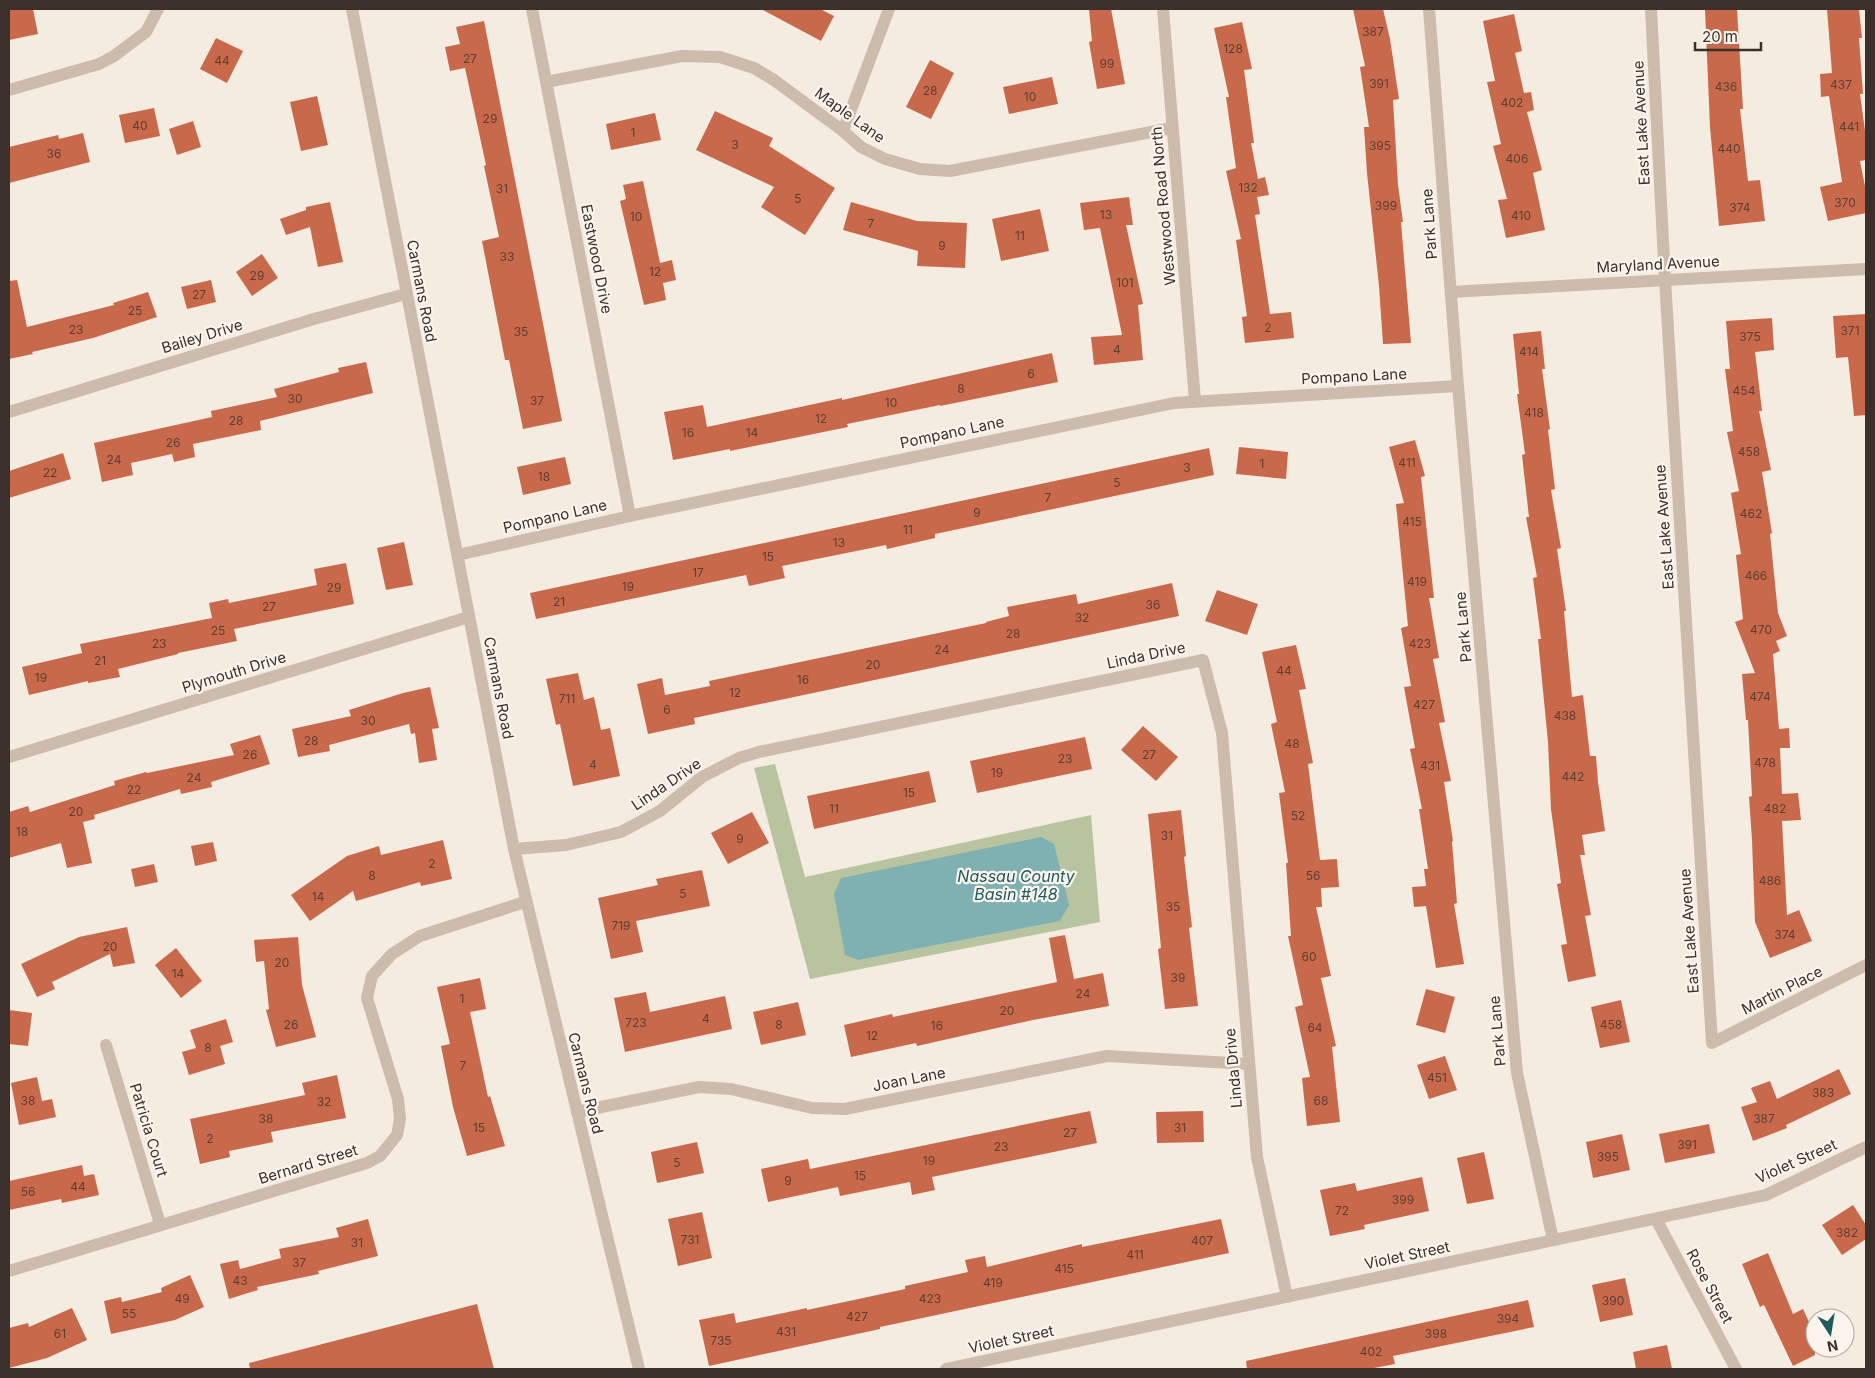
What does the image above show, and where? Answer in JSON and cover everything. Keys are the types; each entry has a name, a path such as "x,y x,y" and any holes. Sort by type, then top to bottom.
{"street":[{"path":"9,90 99,64 114,56 146,32 158,9"},
{"name":"Carmans Road","path":"352,9 525,902 638,1369"},
{"name":"Eastwood Drive","path":"532,9 630,516"},
{"path":"843,131 889,9"},
{"name":"Westwood Road North","path":"1163,9 1195,402"},
{"name":"Park Lane","path":"1429,9 1458,386 1517,1073 1553,1240"},
{"name":"East Lake Avenue","path":"1651,9 1665,280 1712,1043"},
{"name":"Maple Lane","path":"546,82 682,56 720,57 754,68 774,80 843,131 861,147 885,159 920,169 950,171 1172,128"},
{"name":"Maryland Avenue","path":"1451,292 1866,269"},
{"name":"Bailey Drive","path":"9,412 314,319 406,294"},
{"name":"Pompano Lane","path":"458,556 630,516 1174,403 1458,386"},
{"name":"Plymouth Drive","path":"9,757 469,617"},
{"name":"Linda Drive","path":"514,849 566,845 622,832 660,811 702,777 740,758 759,752 1204,660 1222,733 1256,1157 1287,1297"},
{"name":"Bernard Street","path":"9,1271 367,1163 380,1156 397,1135 400,1119 398,1099 368,998 372,976 392,954 420,936 525,902"},
{"name":"Martin Place","path":"1712,1043 1866,965"},
{"name":"Patricia Court","path":"106,1045 160,1224"},
{"name":"Joan Lane","path":"577,1112 699,1087 731,1089 812,1108 845,1109 1107,1056 1249,1064"},
{"name":"Violet Street","path":"946,1369 1766,1195 1866,1148"},
{"name":"Rose Street","path":"1656,1219 1736,1369"}],"green space":[{"name":"Nassau County Basin #148","path":"775,764 805,877 1091,815 1100,922 810,979 754,768"}],"water":[{"name":"Nassau County Basin #148","path":"1041,837 1054,844 1069,905 1060,921 858,960 845,955 834,894 841,878"}],"building":[{"path":"9,9 33,9 38,34 9,40"},
{"path":"761,9 820,9 834,16 821,41"},
{"path":"1089,9 1111,9 1125,84 1097,89 1089,42 1092,41"},
{"path":"1353,9 1383,9 1390,39 1399,99 1393,100 1411,343 1383,344 1364,127 1369,127 1360,67 1365,66"},
{"path":"1705,9 1737,9 1743,109 1740,109 1748,181 1760,180 1765,221 1719,226 1710,127"},
{"path":"1827,9 1859,9 1862,38 1859,38 1863,94 1860,94 1866,138 1866,160 1860,161 1866,191 1866,213 1828,221 1820,187 1842,182 1829,96 1821,97 1820,74 1832,73"},
{"path":"1514,14 1522,51 1515,53 1524,93 1531,92 1534,110 1527,112 1542,170 1533,173 1545,230 1506,238 1498,200 1507,199 1493,146 1501,144 1487,82 1495,81 1483,21"},
{"path":"484,21 562,421 523,429 509,360 505,360 482,241 499,237 484,166 486,165 465,68 450,71 445,47 460,44 456,27"},
{"path":"1242,22 1252,69 1244,70 1254,143 1251,143 1258,179 1265,177 1269,195 1257,197 1260,214 1255,215 1270,314 1291,312 1294,338 1245,343 1242,317 1247,316 1236,240 1241,239 1226,171 1236,168 1226,97 1229,97 1214,28"},
{"path":"216,38 243,51 227,83 200,69"},
{"path":"930,60 954,73 931,119 906,107"},
{"path":"1052,77 1058,104 1009,114 1003,87"},
{"path":"317,96 328,145 301,151 290,102"},
{"path":"154,108 160,136 125,143 119,115"},
{"path":"715,111 773,138 769,146 835,188 805,235 761,207 774,187 696,150"},
{"path":"655,113 661,140 611,150 606,124"},
{"path":"193,121 201,147 177,155 169,129"},
{"path":"83,133 90,162 9,183 9,147 58,135 59,139"},
{"path":"643,181 660,263 672,260 676,280 663,283 666,300 644,305 620,201 626,199 623,185"},
{"path":"1129,197 1133,225 1126,225 1143,304 1138,305 1143,360 1094,365 1091,337 1122,335 1100,228 1084,230 1080,203"},
{"path":"330,202 343,262 318,267 310,227 286,235 280,219 306,210 306,207"},
{"path":"851,202 917,221 967,223 965,268 917,266 918,251 843,230"},
{"path":"1040,209 1049,251 1001,261 992,219"},
{"path":"262,254 278,278 252,296 236,272"},
{"path":"17,280 27,327 114,305 113,303 148,292 157,317 93,338 9,359 9,281"},
{"path":"211,280 216,302 187,309 181,287"},
{"path":"1866,314 1866,415 1854,416 1848,357 1836,358 1833,316"},
{"path":"1772,318 1774,350 1755,352 1762,411 1759,411 1771,470 1762,472 1772,533 1770,534 1778,613 1787,636 1776,641 1780,651 1773,654 1779,729 1789,728 1790,748 1780,748 1782,794 1798,793 1801,820 1782,821 1787,915 1799,910 1812,941 1770,958 1755,922 1749,797 1752,796 1748,720 1746,720 1742,674 1755,673 1735,622 1743,619 1736,555 1741,554 1731,493 1739,491 1727,432 1733,431 1725,369 1730,369 1726,321"},
{"path":"1541,331 1545,369 1542,369 1555,489 1551,490 1561,548 1557,549 1566,611 1564,611 1572,697 1583,695 1590,756 1596,756 1605,831 1582,835 1585,855 1580,855 1591,915 1585,916 1596,976 1568,982 1561,945 1567,944 1557,884 1561,883 1551,809 1548,742 1538,639 1541,639 1533,578 1537,577 1526,517 1529,517 1522,455 1525,454 1517,394 1519,394 1513,334"},
{"path":"1052,353 1058,382 847,424 848,427 730,451 730,449 673,460 664,412 703,405 707,427 842,398 842,400"},
{"path":"366,362 373,393 260,421 261,430 193,444 195,457 174,462 172,454 131,463 133,475 102,482 94,443 212,417 211,411 277,397 274,389 339,372 338,368"},
{"path":"1415,440 1425,476 1421,477 1434,598 1429,598 1439,658 1433,659 1445,722 1439,723 1451,781 1444,782 1453,841 1457,903 1454,904 1464,964 1436,968 1426,906 1414,907 1412,887 1426,886 1424,869 1428,869 1419,809 1422,809 1410,749 1415,748 1404,687 1411,686 1401,628 1408,626 1396,504 1404,503 1389,447"},
{"path":"1239,447 1288,452 1286,479 1236,474"},
{"path":"1209,448 1214,475 935,534 935,538 887,549 886,545 782,566 785,578 749,586 746,575 536,619 530,593"},
{"path":"63,453 71,479 9,498 9,471"},
{"path":"565,457 571,484 523,495 517,467"},
{"path":"404,542 413,585 386,590 377,548"},
{"path":"346,563 354,604 234,629 237,641 178,653 118,669 120,677 88,683 88,681 29,695 22,667 82,653 80,644 212,618 209,603 228,599 229,603 317,585 314,569"},
{"path":"1172,583 1179,616 694,718 695,724 648,734 637,684 662,678 665,695 710,686 709,681 986,623 1009,616 1007,607 1076,594 1078,604"},
{"path":"1217,590 1258,604 1247,635 1205,621"},
{"path":"1296,645 1306,689 1299,690 1313,763 1308,764 1320,860 1337,859 1339,887 1321,888 1322,907 1316,907 1331,976 1321,978 1336,1046 1332,1047 1340,1122 1307,1126 1302,1078 1310,1077 1295,1007 1303,1005 1288,936 1291,936 1286,863 1288,863 1279,793 1285,792 1271,724 1277,722 1262,652"},
{"path":"578,673 584,700 594,697 601,730 610,728 620,776 573,786 560,724 556,725 546,679"},
{"path":"430,687 439,728 432,729 437,760 419,763 415,733 411,734 409,724 329,745 330,751 298,757 292,729 351,716 349,710 403,693"},
{"path":"1143,726 1178,757 1156,781 1121,750"},
{"path":"260,735 270,764 211,782 212,787 181,794 180,789 94,815 95,819 83,822 92,863 67,868 61,843 9,858 9,812 28,806 30,812 115,785 114,781 146,772 234,755 230,744"},
{"path":"1085,737 1092,769 977,793 970,761"},
{"path":"929,771 936,802 814,829 807,796"},
{"path":"1181,810 1192,927 1189,928 1198,1006 1165,1009 1158,949 1161,948 1148,814"},
{"path":"752,812 769,843 728,864 711,833"},
{"path":"443,840 452,879 421,886 420,882 356,901 353,891 310,921 291,895 347,856 379,846 381,855"},
{"path":"213,842 217,861 195,866 191,846"},
{"path":"154,864 158,882 135,887 131,869"},
{"path":"702,870 710,906 636,921 643,952 611,959 598,898 658,885 656,879"},
{"path":"127,927 135,963 113,967 110,954 52,982 55,989 37,997 21,964 79,937"},
{"path":"1065,935 1074,979 1103,973 1109,1006 1033,1020 917,1046 916,1043 851,1057 844,1025 892,1014 893,1017 1057,982 1049,938"},
{"path":"298,937 302,985 316,1037 276,1047 266,1010 269,1009 264,961 256,962 254,940"},
{"path":"176,948 202,981 181,998 155,965"},
{"path":"480,978 486,1009 470,1012 488,1097 490,1096 505,1146 467,1156 453,1107 441,1046 450,1044 437,987"},
{"path":"1426,989 1455,997 1445,1033 1416,1025"},
{"path":"646,992 650,1012 725,996 732,1029 625,1052 614,998"},
{"path":"1621,1000 1630,1042 1600,1048 1591,1007"},
{"path":"798,1002 806,1035 761,1045 753,1012"},
{"path":"9,1010 32,1013 28,1046 9,1044"},
{"path":"226,1019 233,1042 220,1046 225,1064 189,1075 182,1052 196,1048 190,1030"},
{"path":"1445,1056 1457,1090 1429,1099 1417,1065"},
{"path":"1839,1069 1851,1094 1786,1125 1787,1128 1753,1141 1741,1107 1757,1102 1751,1088 1770,1081 1777,1099"},
{"path":"337,1075 346,1118 271,1132 273,1142 229,1151 230,1157 200,1164 190,1119 305,1095 302,1083"},
{"path":"37,1077 42,1101 52,1099 56,1117 19,1125 11,1083"},
{"path":"1090,1111 1097,1143 932,1177 935,1190 912,1195 910,1182 840,1196 838,1187 768,1202 761,1169 808,1159 810,1169"},
{"path":"1203,1111 1204,1142 1157,1143 1156,1112"},
{"path":"1709,1124 1715,1153 1665,1163 1659,1134"},
{"path":"1622,1134 1630,1170 1593,1178 1586,1142"},
{"path":"697,1142 704,1173 657,1183 651,1152"},
{"path":"1484,1152 1494,1199 1467,1204 1457,1158"},
{"path":"82,1165 84,1176 94,1174 99,1195 62,1203 61,1199 9,1210 9,1181"},
{"path":"1422,1177 1429,1211 1364,1225 1365,1229 1330,1236 1320,1190 1355,1183 1357,1191"},
{"path":"1853,1205 1866,1225 1866,1239 1842,1255 1822,1225"},
{"path":"702,1212 712,1258 678,1266 668,1219"},
{"path":"368,1219 378,1256 318,1271 319,1274 257,1287 258,1290 229,1299 220,1264 238,1260 240,1269 281,1258 279,1249 339,1237 336,1228"},
{"path":"1221,1219 1229,1253 880,1327 880,1329 709,1366 699,1320 734,1313 736,1323 807,1308 807,1310 905,1289 905,1286 968,1272 965,1260 985,1256 987,1267 1082,1244 1082,1247"},
{"path":"1768,1253 1793,1314 1803,1309 1805,1313 1805,1358 1809,1358 1793,1366 1764,1305 1760,1307 1742,1264"},
{"path":"190,1275 204,1307 175,1320 111,1334 104,1301 121,1297 122,1302 162,1292 161,1288"},
{"path":"1625,1278 1633,1315 1600,1322 1592,1285"},
{"path":"1528,1300 1534,1327 1393,1356 1395,1364 1369,1369 1247,1369 1246,1361"},
{"path":"477,1304 494,1369 250,1369 249,1363"},
{"path":"72,1308 87,1340 47,1358 9,1368 9,1328 28,1323 29,1327"},
{"path":"1667,1345 1672,1369 1636,1369 1633,1352"}]}
